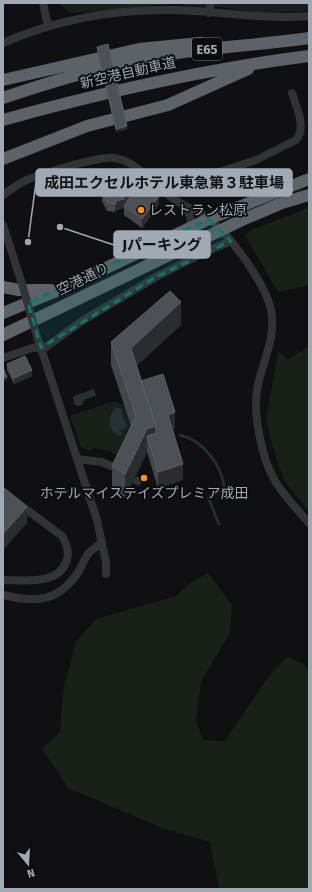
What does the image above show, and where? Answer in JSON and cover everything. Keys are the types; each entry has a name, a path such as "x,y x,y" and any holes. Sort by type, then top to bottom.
{"highway":[{"name":"新空港自動車道","path":"3,98 67,78 142,60 190,51 309,38"},
{"path":"3,80 162,46 208,43 259,44"},
{"name":"新空港自動車道","path":"3,120 190,74 309,56"},
{"path":"3,161 16,154 87,126 155,109 233,75 257,66 286,59"},
{"name":"空港通り","path":"3,313 66,287 209,219 309,179"},
{"name":"空港通り","path":"3,335 220,231 282,203 309,194"},
{"path":"3,287 33,290 48,290 66,287"}],"street":[{"path":"43,3 48,26"},
{"path":"209,13 211,3"},
{"path":"3,43 71,19 144,11 176,10 284,18 309,16"},
{"path":"171,197 174,189 183,184 256,160 296,140 300,135 302,128 292,93"},
{"path":"3,195 28,179 102,158 121,159 132,164 171,197 209,219 231,241 240,252 261,287 271,310 272,328 269,350 258,385 256,405 265,456 274,480 309,523"},
{"path":"126,202 137,185 146,176"},
{"path":"179,202 190,213 192,219 188,230"},
{"path":"3,225 6,245 22,284 39,344 97,520 102,542 106,574"},
{"path":"39,344 46,347 82,321 156,277 205,252 231,241"},
{"path":"3,358 39,344"},
{"path":"77,459 102,462 112,466"},
{"path":"3,492 62,536 66,542 69,553 62,571 53,577 41,580 3,580"},
{"path":"3,595 18,599 47,599 53,596 70,584 80,570 86,556 102,542"}],"path":[{"path":"115,185 117,170 125,175"}],"highlighted area":[{"path":"209,219 231,241 156,277 41,348 28,303"}],"shaded area":[{"path":"59,3 182,3 71,13"},
{"path":"183,3 309,3 309,11 263,13 211,6 185,6"},
{"path":"309,208 309,285 278,292 245,235 253,229"},
{"path":"309,346 309,512 284,480 277,461 266,420 278,351 288,360"},
{"path":"94,389 96,396 85,399 82,405 79,406 74,404 74,396"},
{"path":"114,401 125,406 133,431 127,434 123,458 109,451 94,448 90,451 81,447 70,416"},
{"path":"116,407 121,409 125,423 128,425 126,428 120,430 122,433 120,436 113,431 110,423 111,414"},
{"path":"208,573 232,605 230,633 201,681 196,720 203,740 225,741 269,676 287,657 302,663 309,671 309,889 219,889 210,842 162,828 68,788 42,748 60,733 63,691 76,642 96,619 176,596 190,583"}],"building":[{"path":"108,44 127,126 116,129 97,47"},
{"path":"106,175 123,178 121,182 126,184 125,190 121,187 124,199 116,201 115,204 107,202 102,192 109,186 103,188 102,182 108,182"},
{"path":"141,182 159,196 142,219 124,206"},
{"path":"170,291 181,302 131,348 156,426 147,429 125,474 112,466 136,416 111,342"},
{"path":"25,356 32,370 14,378 7,364"},
{"path":"3,367 7,377 3,378"},
{"path":"163,374 175,412 168,415 183,464 158,472 147,436 156,433 156,426 141,381"},
{"path":"3,487 27,507 3,534"}],"waterway":[{"path":"180,435 197,442 204,448 220,471 225,489 208,497 219,524"}],"tunnel":[{"path":"124,473 141,483"}],"place":[{"name":"レストラン松原","path":"141,210"},
{"name":"Jパーキング","path":"60,227"},
{"name":"成田エクセルホテル東急第３駐車場","path":"28,242"},
{"name":"ホテルマイステイズプレミア成田","path":"144,478"}]}
